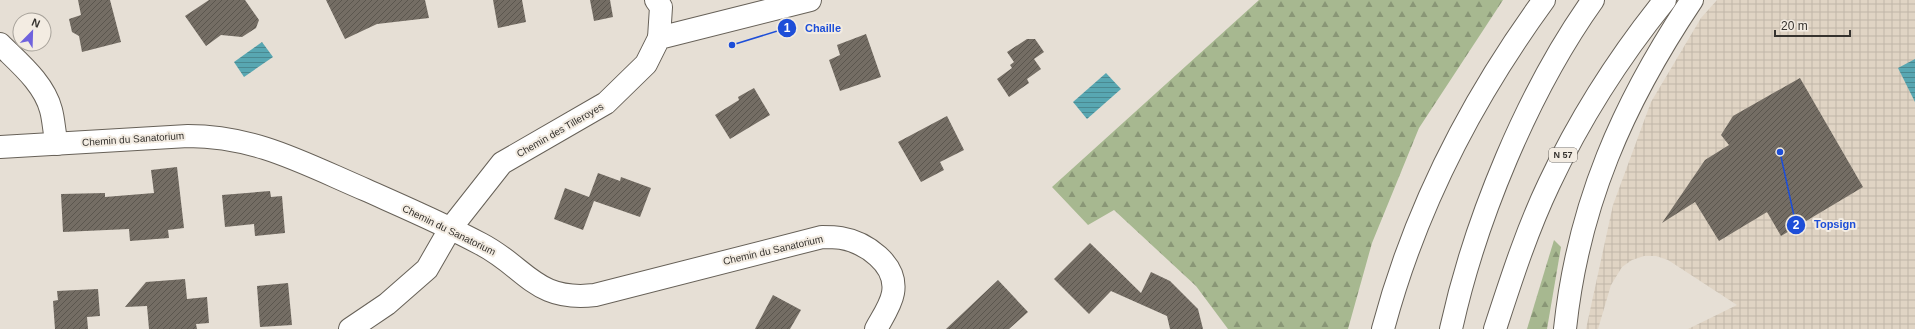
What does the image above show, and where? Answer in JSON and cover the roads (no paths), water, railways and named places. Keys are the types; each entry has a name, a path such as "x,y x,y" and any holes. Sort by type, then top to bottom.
{"main road":[{"path":"656,0 661,7 659,38 810,0"},
{"path":"1383,329 1412,240 1448,154 1500,63 1544,0"},
{"path":"1451,329 1466,272 1482,225 1499,179 1519,132 1561,50 1593,0"},
{"name":"N 57","path":"1495,329 1533,220 1564,152 1600,90 1634,39 1665,0"},
{"path":"1565,329 1570,286 1580,243 1601,169 1633,99 1666,41 1692,0"},
{"name":"Chemin des Tilleroyes","path":"350,329 387,304 427,269 450,228 502,163 606,103 646,64 659,38"},
{"path":"0,44 23,66 42,90 51,110 57,144"},
{"name":"Chemin du Sanatorium","path":"0,147 188,136 213,136 236,139 283,154 450,228 482,244 506,260 538,286 556,294 576,297 595,295 822,237 841,238 862,245 882,259 891,274 893,292 876,329"}],"water":[{"path":"262,42 273,57 244,77 234,62"},
{"path":"1915,59 1915,102 1898,68"},
{"path":"1106,73 1121,89 1087,119 1073,102"}],"place":[{"name":"Chaille","path":"732,45"},
{"name":"Topsign","path":"1780,152"}]}
